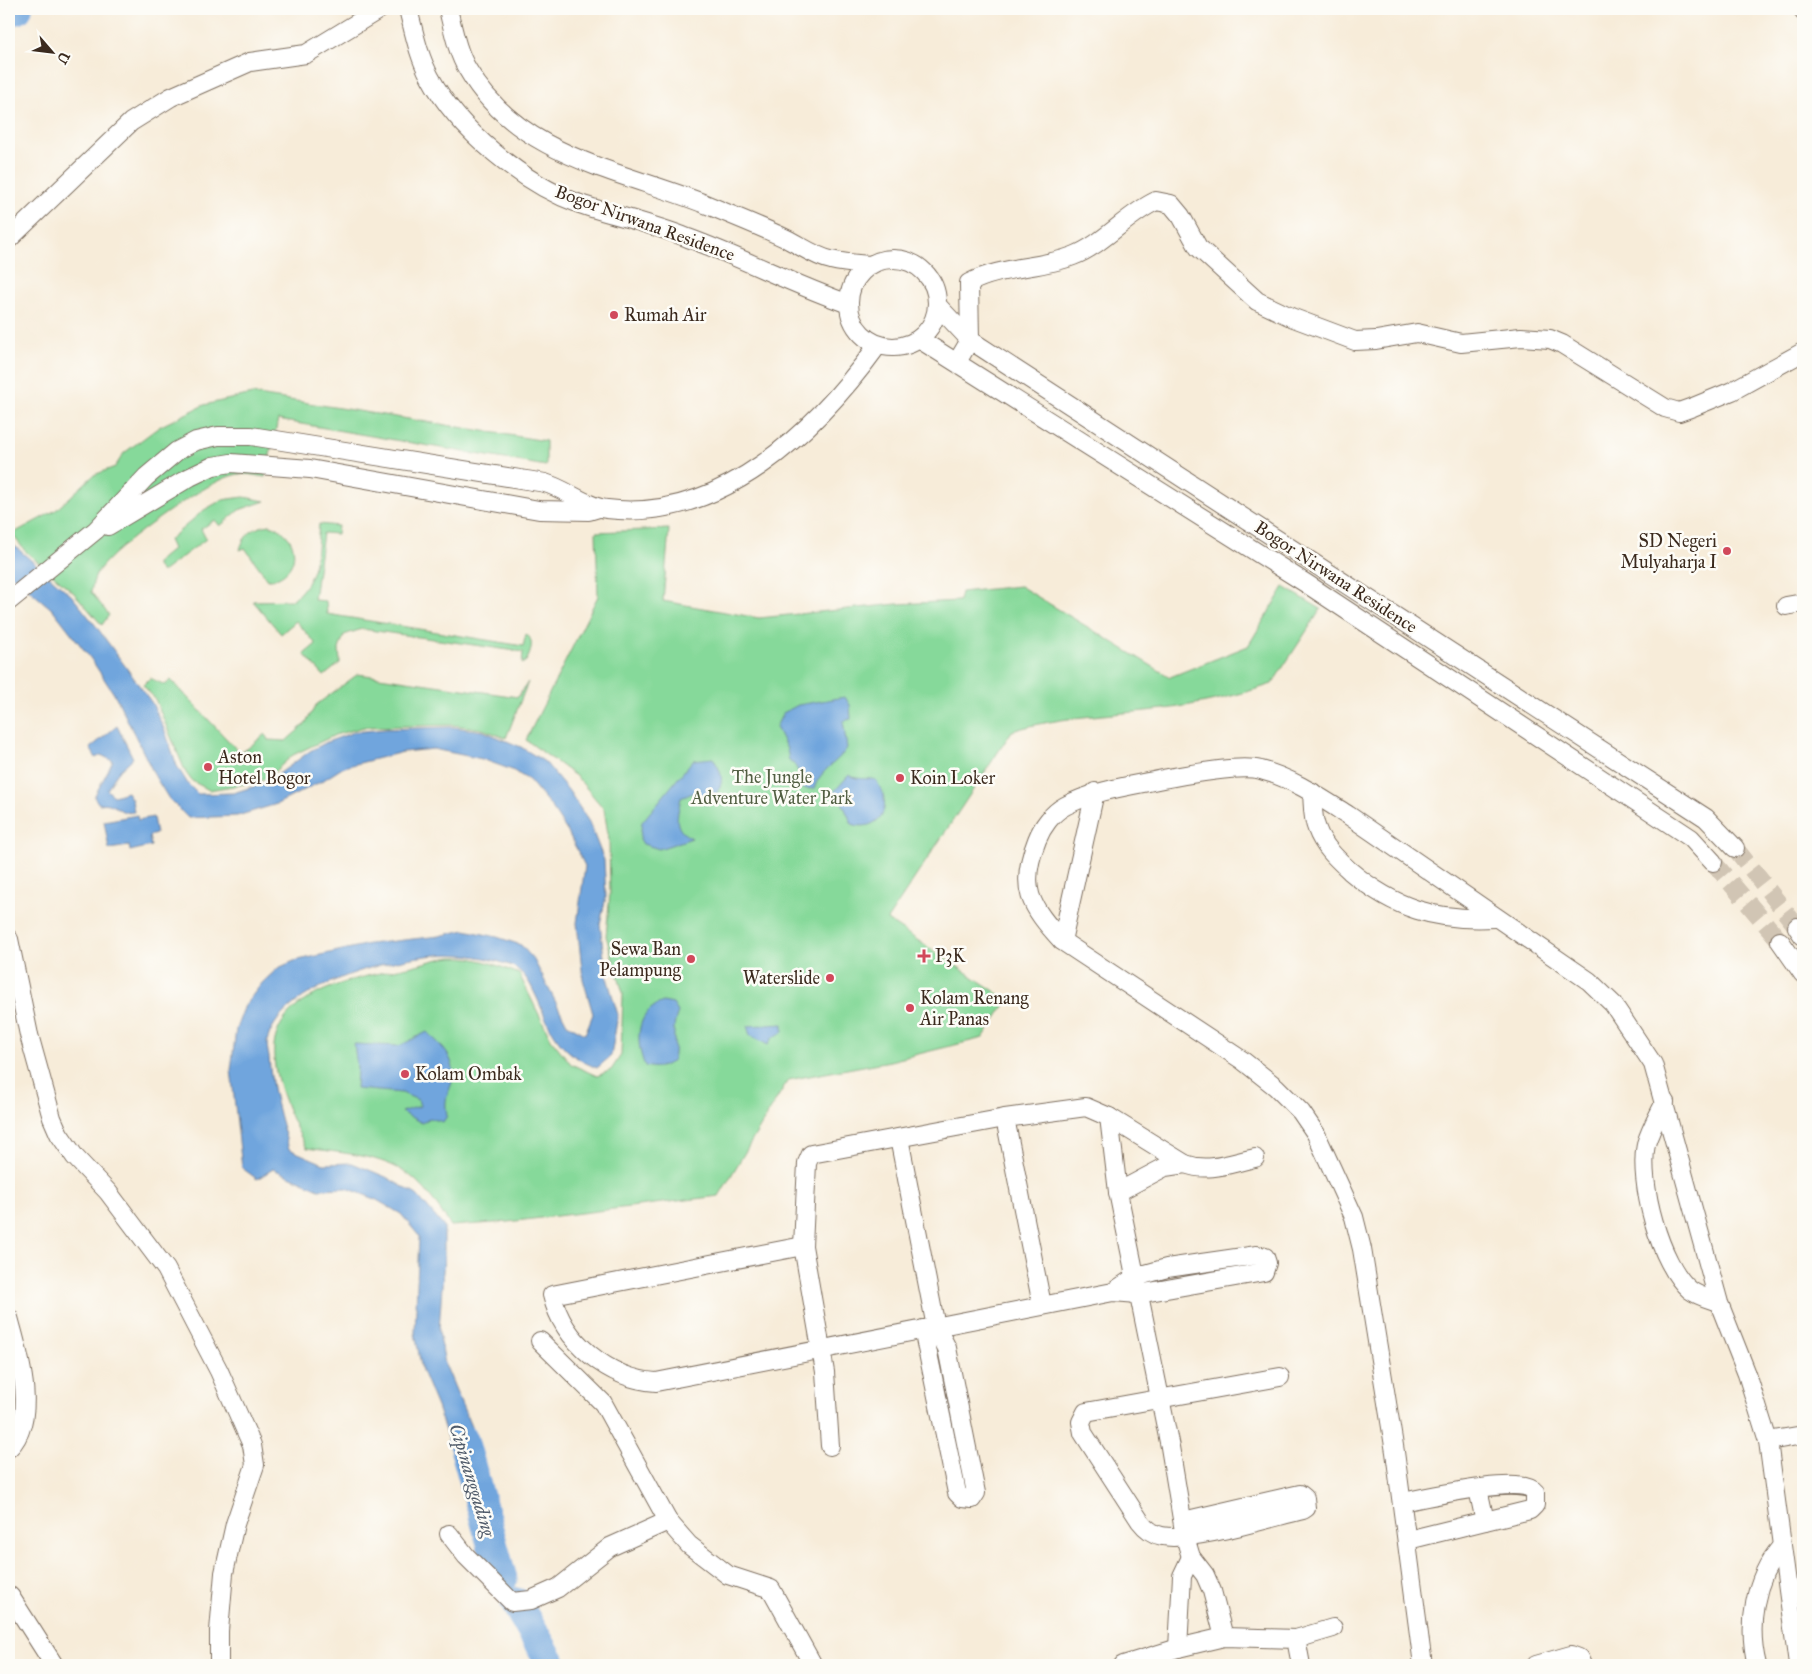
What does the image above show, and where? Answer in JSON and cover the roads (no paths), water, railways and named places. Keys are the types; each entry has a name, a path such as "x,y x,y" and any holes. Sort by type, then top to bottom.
{"street":[{"path":"9,239 131,122 153,107 250,62 306,54 380,9"},
{"name":"Bogor Nirwana Residence","path":"408,9 418,51 430,78 471,132 512,166 552,192 580,204 686,237 741,258 808,290 849,304"},
{"name":"Bogor Nirwana Residence","path":"448,9 462,58 468,70 484,92 513,122 527,132 572,158 702,203 759,226 830,260 869,265"},
{"path":"957,362 970,340 969,283 993,274 1071,257 1087,250 1149,204 1163,201 1170,204 1181,216 1198,247 1257,301 1291,318 1355,341 1376,340 1418,333 1461,343 1521,337 1550,339 1562,344 1665,408 1680,412 1732,391 1803,352"},
{"path":"896,258 910,261 922,268 931,279 936,292 938,306 934,319 919,340 898,347 878,345 866,338 857,329 851,317 849,304 854,282 869,265 882,259 896,258"},
{"name":"Bogor Nirwana Residence","path":"938,306 970,340 1706,818 1735,848"},
{"name":"Bogor Nirwana Residence","path":"919,340 957,362 1307,584 1691,838 1713,862"},
{"path":"11,599 96,530 152,472 177,451 196,441 232,435 260,438 545,484 600,508 623,510 667,506 700,497 754,470 776,454 820,416 850,384 878,345"},
{"path":"96,530 108,526 190,477 213,466 231,463 310,469 539,510 589,511 600,508"},
{"path":"1786,606 1803,602"},
{"path":"1423,1665 1408,1540 1362,1249 1354,1217 1316,1134 1300,1112 1263,1075 1062,942 1043,920 1028,891 1027,868 1038,836 1049,818 1063,806 1095,792 1198,772 1259,769 1312,792 1602,992 1627,1023 1653,1064 1665,1102 1718,1302 1747,1374 1768,1441 1798,1665"},
{"path":"1062,942 1095,792"},
{"path":"1312,792 1316,829 1324,844 1339,861 1371,888 1397,903 1441,917 1462,919 1494,918"},
{"path":"9,939 29,1036 52,1118 59,1134 75,1157 108,1192 166,1269 219,1371 252,1445 255,1465 235,1524 224,1573 219,1631 220,1665"},
{"path":"1780,941 1803,974"},
{"path":"1665,1102 1646,1144 1645,1177 1650,1209 1665,1253 1684,1283 1694,1293 1718,1302"},
{"path":"830,1446 822,1348 803,1246 807,1163 811,1154 1005,1118 1086,1106 1109,1117 1185,1164 1199,1169 1255,1158"},
{"path":"1109,1117 1118,1192 1158,1398 1170,1447 1184,1529 1191,1557 1205,1575 1212,1591 1224,1637"},
{"path":"1005,1118 1042,1305"},
{"path":"899,1138 929,1328 957,1493 962,1498 972,1498 976,1493 947,1348 929,1328"},
{"path":"1118,1192 1165,1167 1185,1164"},
{"path":"803,1246 552,1295 562,1321 597,1361 615,1372 643,1381 656,1382 1136,1286 1264,1272 1267,1263 1265,1257 1257,1255 1167,1268 1136,1286"},
{"path":"9,1318 15,1366 25,1415 20,1433 9,1448"},
{"path":"540,1341 604,1403 668,1521 689,1545 728,1575 771,1589 813,1665"},
{"path":"1184,1529 1303,1510 1306,1508 1306,1498 1300,1494 1184,1529 1161,1536 1147,1530 1083,1433 1081,1422 1086,1412 1280,1377"},
{"path":"1768,1441 1803,1435"},
{"path":"1402,1502 1478,1489 1527,1487 1535,1492 1535,1505 1533,1509 1408,1540"},
{"path":"1478,1489 1485,1521"},
{"path":"449,1534 466,1556 516,1601 538,1598 558,1588 610,1547 668,1521"},
{"path":"1756,1665 1753,1621 1759,1583 1770,1560 1781,1547"},
{"path":"1178,1648 1182,1576 1191,1557"},
{"path":"10,1596 54,1665"},
{"path":"1123,1665 1178,1648 1224,1637 1296,1639 1333,1628"},
{"path":"1296,1639 1301,1665"},
{"path":"1536,1665 1570,1655 1579,1658 1582,1665"}],"water":[{"path":"9,541 71,595 96,626 152,703 165,731 177,766 188,784 198,794 233,793 268,782 310,751 327,742 354,732 453,727 483,731 521,747 545,762 569,791 589,822 604,860 606,897 600,924 606,974 618,1015 611,1056 597,1068 574,1056 559,1041 548,1023 532,987 521,972 513,966 500,962 460,955 444,954 391,962 340,978 315,990 294,1004 278,1020 267,1040 274,1092 289,1149 324,1164 352,1163 386,1177 417,1195 444,1227 439,1331 445,1364 472,1429 487,1476 463,1484 437,1407 422,1371 415,1333 419,1236 401,1214 375,1199 347,1188 319,1189 273,1169 257,1179 242,1168 231,1070 236,1029 245,1005 262,983 278,968 294,961 369,944 439,936 465,930 497,937 521,945 534,960 567,1024 585,1034 593,1014 583,979 577,923 585,866 569,834 550,805 529,780 512,770 482,759 433,749 403,752 344,767 322,781 277,804 237,816 188,818 169,799 156,778 116,697 91,659 54,611 9,573"},
{"path":"845,697 850,705 851,719 843,721 847,748 820,776 814,789 801,788 798,772 789,760 787,749 776,727 783,713 798,705"},
{"path":"117,726 133,758 117,773 107,790 114,796 127,792 132,800 134,812 129,813 110,804 99,804 94,797 113,761 101,755 96,758 90,748"},
{"path":"713,758 721,778 721,783 716,793 706,805 693,793 681,798 677,817 679,826 681,831 692,838 659,849 643,844 640,839 642,822 693,760"},
{"path":"849,775 856,778 876,780 882,791 885,805 883,811 880,817 871,824 859,826 852,824 840,798 832,794"},
{"path":"137,815 138,820 153,817 156,834 149,836 151,846 130,851 129,846 109,849 104,821"},
{"path":"663,1002 673,1004 678,1012 674,1025 673,1061 660,1067 645,1066 639,1038 642,1020 654,1007"},
{"path":"783,1024 783,1032 772,1038 768,1045 750,1035 747,1026"},
{"name":"Kolam Ombak","path":"427,1032 443,1048 453,1067 452,1082 446,1101 447,1116 443,1122 430,1118 422,1123 401,1112 420,1106 418,1100 402,1093 356,1089 357,1067 354,1044 399,1046"}],"waterway":[{"path":"9,10 17,9"},
{"name":"Cipinanggading","path":"463,1440 502,1579"},
{"name":"Cipinanggading","path":"516,1603 552,1665"}],"tunnel":[{"path":"1735,848 1797,927"},
{"path":"1713,862 1780,941"}],"place":[{"name":"Rumah Air","path":"614,315"},
{"name":"SD Negeri Mulyaharja I","path":"1727,551"},
{"name":"Aston Hotel Bogor","path":"208,767"},
{"name":"Koin Loker","path":"900,778"},
{"name":"P3K","path":"924,956"},
{"name":"Sewa Ban Pelampung","path":"691,959"},
{"name":"Waterslide","path":"830,978"},
{"name":"Kolam Renang Air Panas","path":"910,1008"},
{"name":"Kolam Ombak","path":"405,1074"}],"park label":[{"name":"The Jungle Adventure Water Park","path":"772,788"}]}
